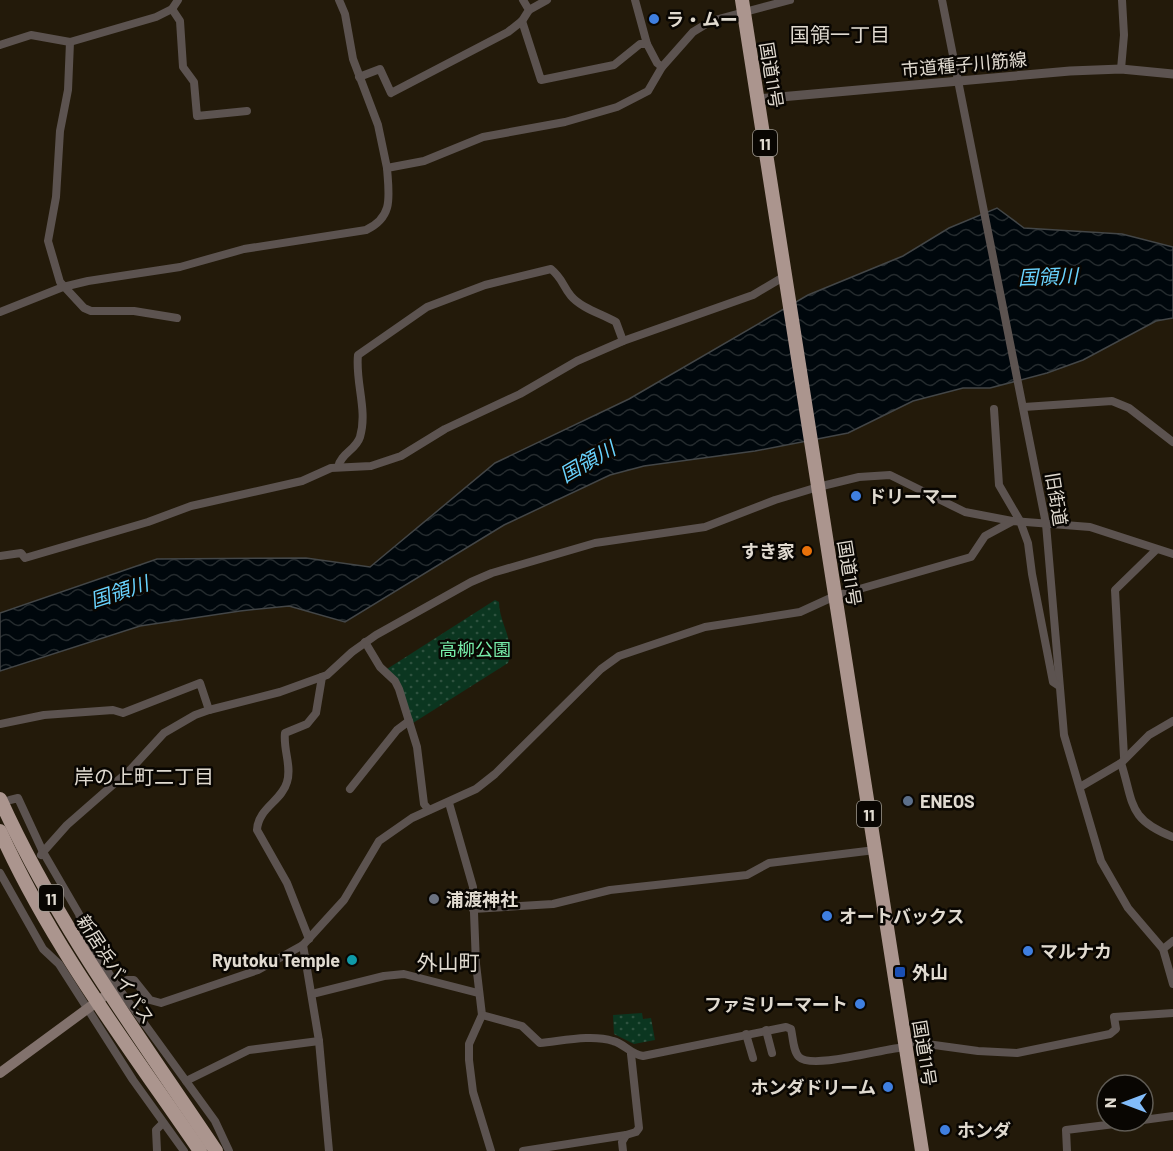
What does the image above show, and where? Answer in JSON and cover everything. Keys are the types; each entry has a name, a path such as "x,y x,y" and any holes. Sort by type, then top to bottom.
{"highway":[{"name":"国道11号","path":"743,7 922,1151"},
{"name":"新居浜バイパス","path":"5,800 17,838 68,930 113,989 216,1151"},
{"name":"新居浜バイパス","path":"0,831 92,1006 200,1151"}],"main road":[{"path":"0,1073 113,989"}],"street":[{"path":"0,45 31,35 70,42 156,17 172,9 178,0"},
{"path":"0,312 63,287 180,267 244,249 366,230 381,223 387,213 387,168 378,124 359,77 345,14 339,0"},
{"path":"523,0 529,10"},
{"path":"359,77 380,69 391,93 508,32 522,21 529,10 547,0"},
{"path":"635,0 647,44 657,63 662,67"},
{"path":"387,168 424,161 483,137 565,122 617,107 648,91 662,67 693,32 743,7 790,0"},
{"name":"旧街道","path":"942,0 1046,524 1064,735 1101,861 1128,908 1163,949 1173,984"},
{"path":"1121,69 1124,35 1122,0"},
{"path":"172,9 180,21 183,67 194,82 197,116 247,111"},
{"path":"522,21 541,80 614,65 640,45 647,44"},
{"path":"70,42 68,90 60,131 56,197 48,241 54,264 63,287 84,308 91,311 134,311 177,318"},
{"name":"市道種子川筋線","path":"758,99 959,80 1121,69 1173,74"},
{"path":"338,467 345,453 356,444 360,437 362,408 358,355 428,307 485,285 551,269 562,278 571,295 579,303 616,322 623,341"},
{"path":"0,556 21,554 25,558 148,522 191,506 302,481 338,467 371,466 401,456 445,429 520,394 577,362 623,341 786,281"},
{"path":"1024,404 1116,402 1173,442"},
{"path":"994,409 999,485 1028,543 1053,682 1059,686"},
{"path":"42,853 79,812 131,769 164,733 195,715 209,710 280,692 322,677 365,642 471,582 492,573 595,543 705,527 818,482 890,475 965,512 1017,521 1090,527 1173,555"},
{"path":"113,989 134,980 150,1000 161,1003 258,970 303,945 344,900 379,841 429,810 476,789 495,774 601,669 619,656 705,627 800,612 835,596 971,558 985,536 1017,521"},
{"path":"1156,550 1115,591 1122,760 1133,809 1154,829 1173,837"},
{"path":"365,642 380,668 395,681 417,747 424,804 429,810"},
{"path":"309,939 287,883 257,830 258,822 285,788 288,779 285,733 307,724 316,713 322,677"},
{"path":"0,724 44,715 113,710 123,713 200,683 209,710"},
{"path":"350,789 397,730 409,721"},
{"path":"1080,787 1122,760 1156,730 1173,721"},
{"path":"5,800 18,798 42,853 79,914 86,936 113,989 215,1121 229,1151"},
{"path":"449,803 473,887 478,993 482,1015 469,1044 469,1060 473,1092 491,1151"},
{"path":"473,909 543,905 610,890 747,875 769,863 875,850"},
{"path":"0,873 43,950 59,964 92,1006 163,1123 184,1151"},
{"path":"1163,949 1173,941"},
{"path":"303,945 319,1041 329,1151"},
{"path":"312,994 384,976 404,974 478,993"},
{"path":"482,1015 522,1026 540,1043 603,1039 614,1041 631,1054 643,1056 786,1027 791,1029 796,1052 800,1058 807,1061 831,1061 905,1044 1017,1053 1110,1034 1116,1029 1114,1017 1173,1013"},
{"path":"766,1030 772,1053"},
{"path":"746,1034 753,1058"},
{"path":"186,1081 249,1050 319,1041"},
{"path":"523,1151 636,1132 639,1128 631,1054"},
{"path":"1155,1119 1173,1116"},
{"path":"157,1151 156,1130 163,1123"},
{"path":"1060,1151 1067,1151 1066,1130 1095,1127"},
{"path":"623,1151 622,1142 626,1135"}],"green space":[{"name":"高柳公園","path":"495,600 499,602 509,640 508,663 413,723 398,679 387,669"},
{"path":"642,1013 643,1019 651,1018 655,1040 634,1044 614,1034 613,1015"}],"water":[{"name":"国領川","path":"997,208 1024,228 1122,234 1173,247 1173,318 1156,321 1083,360 1047,373 990,388 963,388 913,401 848,433 755,451 644,466 610,475 504,525 345,622 289,606 240,611 140,626 0,671 0,613 157,559 306,558 370,567 495,463 629,399 808,295 903,256 949,228"}],"place":[{"name":"ラ・ムー","path":"654,19"},
{"name":"ドリーマー","path":"856,496"},
{"name":"すき家","path":"807,551"},
{"name":"ENEOS","path":"908,801"},
{"name":"浦渡神社","path":"434,899"},
{"name":"オートバックス","path":"827,916"},
{"name":"マルナカ","path":"1028,951"},
{"name":"Ryutoku Temple","path":"352,960"},
{"name":"外山","path":"900,972"},
{"name":"ファミリーマート","path":"860,1004"},
{"name":"ホンダドリーム","path":"888,1087"},
{"name":"ホンダ","path":"945,1130"}],"district":[{"name":"国領一丁目","path":"840,34"},
{"name":"岸の上町二丁目","path":"144,776"},
{"name":"外山町","path":"448,961"}]}
